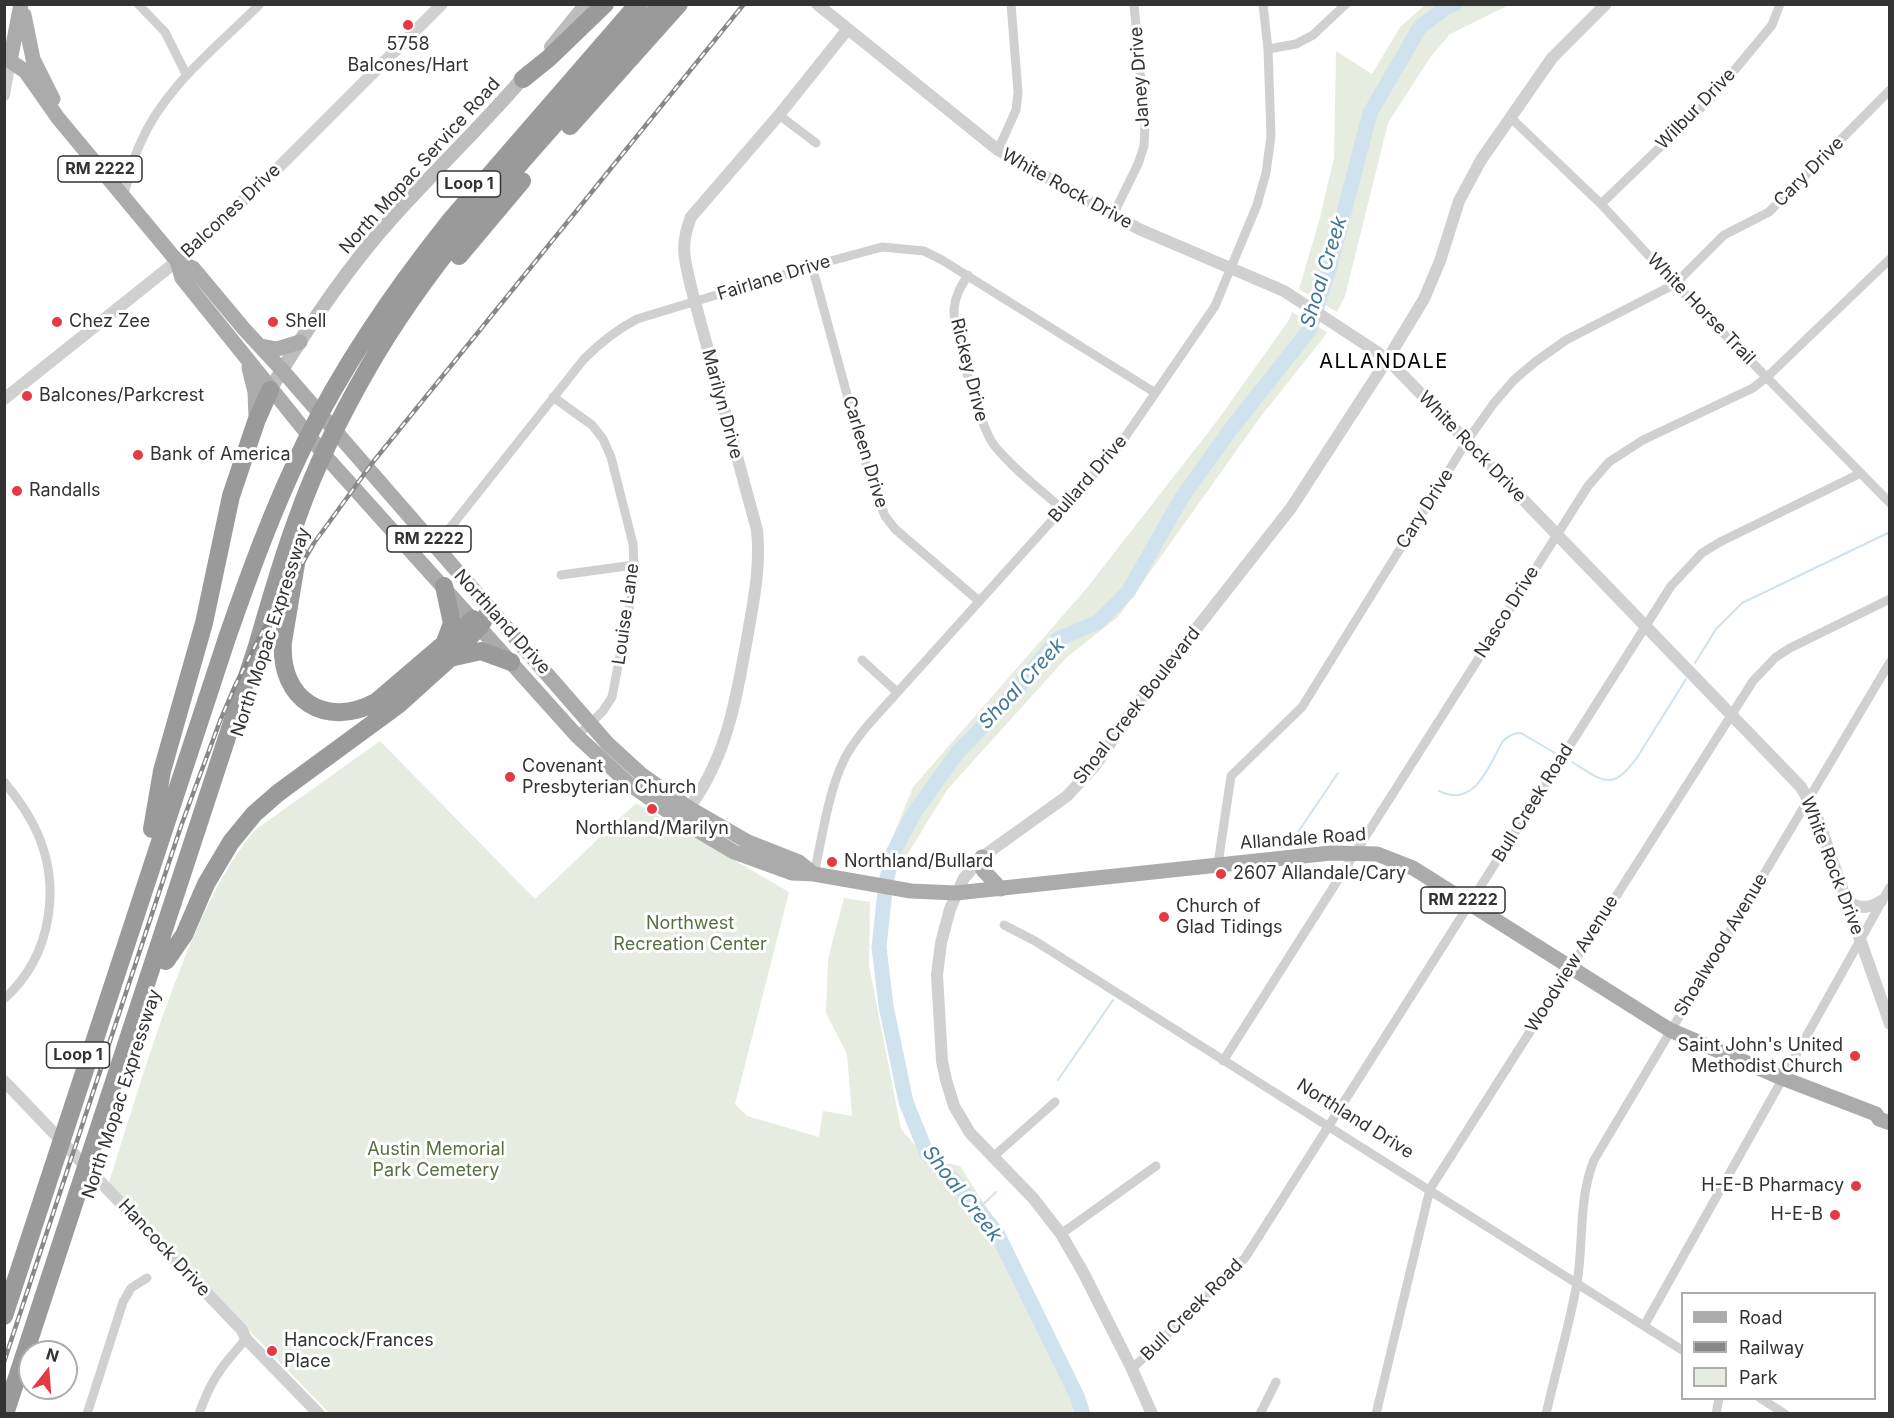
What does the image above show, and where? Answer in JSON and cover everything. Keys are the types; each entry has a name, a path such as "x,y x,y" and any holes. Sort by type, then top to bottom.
{"highway":[{"path":"523,79 549,58 605,4"},
{"name":"Loop 1","path":"4,1281 152,828 258,523 374,307 439,220 621,4"},
{"path":"335,377 442,231 638,4"},
{"path":"5,1413 198,841 289,541 329,441 368,368 395,324 445,263 497,190 661,4"},
{"name":"North Mopac Expressway","path":"41,1340 165,961 198,841 323,483 356,414 445,263 679,4"},
{"path":"152,828 162,771 204,623 226,516 256,422 270,390"},
{"path":"4,1316 227,638 290,464"},
{"path":"298,552 283,642 284,670 290,685 309,705 332,712 349,713 363,710 447,650 481,651 511,662"},
{"path":"444,586 452,623 447,650"},
{"path":"165,961 184,935 206,884 231,842 255,814 278,793 374,724 490,610"}],"main road":[{"name":"RM 2222","path":"7,58 21,4"},
{"name":"RM 2222","path":"21,4 33,59 67,129"},
{"name":"North Mopac Service Road","path":"270,390 346,276 388,224 523,79 586,4"},
{"name":"Northland Drive","path":"7,58 25,71 67,129 177,261 182,278 327,458 577,736 628,783 685,814 799,862 814,874 911,891 956,893"},
{"name":"Northland Drive","path":"177,261 193,268 590,724 685,814"},
{"path":"261,346 277,349 300,342"},
{"path":"246,359 255,392 256,422"},
{"name":"Allandale Road","path":"956,893 1218,864 1354,852 1377,854 1413,868 1671,1030 1782,1078 1883,1114 1879,1119 1890,1123"},
{"path":"982,857 983,870 1001,889"}],"street":[{"path":"138,4 165,32 186,74"},
{"path":"123,197 139,145 150,123 186,74 260,4"},
{"name":"Balcones Drive","path":"4,399 177,261 274,172 442,4"},
{"name":"White Rock Drive","path":"817,4 998,150 1139,229 1284,291 1387,360 1644,627 1784,768 1809,798 1890,1024"},
{"path":"998,150 1016,110 1018,92 1011,4"},
{"name":"Janey Drive","path":"1113,215 1138,164 1144,146 1134,4"},
{"name":"Bullard Drive","path":"814,874 835,781 844,759 868,725 1119,446 1215,306 1257,205 1266,173 1272,136 1268,49 1263,4"},
{"path":"1268,49 1296,44 1313,35 1346,4"},
{"name":"Shoal Creek Boulevard","path":"1152,1413 1083,1272 1061,1234 1033,1198 970,1133 954,1106 942,1061 937,975 941,943 956,893 964,878 982,857 1067,796 1095,766 1131,712 1291,508 1387,360 1433,281 1449,227 1469,179 1552,58 1605,4"},
{"name":"Wilbur Drive","path":"1600,204 1713,96 1772,25 1780,4"},
{"name":"Marilyn Drive","path":"685,814 712,771 731,719 757,580 759,554 757,530 694,302 683,252 684,234 692,217 779,115 847,30"},
{"path":"4,95 7,58"},
{"name":"Cary Drive","path":"1218,864 1231,776 1302,707 1467,441 1494,403 1514,380 1566,340 1675,284 1724,235 1769,212 1890,90"},
{"path":"779,115 816,143"},
{"name":"White Horse Trail","path":"1510,117 1600,204 1675,284 1890,503"},
{"name":"Fairlane Drive","path":"450,528 584,359 618,329 637,319 882,247 924,251 968,275 1154,392"},
{"name":"Nasco Drive","path":"1223,1061 1588,486 1609,462 1643,440 1753,388 1890,259"},
{"name":"Carleen Drive","path":"812,266 870,478 885,516 895,529 979,601"},
{"name":"Rickey Drive","path":"968,275 957,295 954,323 983,427 992,444 1006,459 1062,508"},
{"name":"Louise Lane","path":"553,397 592,425 603,439 611,457 630,524 633,544 631,599 612,697 577,736"},
{"name":"Bull Creek Road","path":"1132,1369 1245,1258 1671,586 1702,553 1720,542 1861,474"},
{"path":"561,575 634,565"},
{"name":"Woodview Avenue","path":"1376,1413 1430,1189 1753,681 1776,657 1790,648 1890,599"},
{"path":"862,660 897,692"},
{"name":"Shoalwood Avenue","path":"1546,1413 1576,1283 1583,1197 1587,1176 1599,1151 1890,662"},
{"path":"4,782 34,826 43,851 51,888 46,933 40,949 22,980 4,999"},
{"path":"1644,1326 1890,887"},
{"path":"1847,901 1857,907 1867,908 1881,902"},
{"name":"Northland Drive","path":"1004,925 1035,941 1681,1349"},
{"name":"Hancock Drive","path":"5,1082 184,1276"},
{"name":"Hancock Drive","path":"4,1092 184,1276 242,1330 246,1339 319,1413"},
{"path":"993,1157 1055,1102"},
{"path":"1061,1234 1156,1166"},
{"path":"87,1413 123,1302 131,1287 147,1278"},
{"path":"199,1413 217,1372 246,1339"},
{"path":"1260,1413 1276,1382"},
{"path":"1763,1400 1785,1413"}],"green space":[{"path":"1425,5 1509,5 1450,34 1429,59 1388,123 1345,296 1337,312 1299,289 1320,218 1334,157 1336,51 1372,74 1400,27"},
{"path":"1292,312 1327,332 1258,420 1118,617 1067,657 947,790 899,868 881,866 913,787 1086,589 1217,421 1289,320"},
{"name":"Austin Memorial Park Cemetery","path":"380,741 535,899 636,803 789,892 735,1104 747,1116 819,1137 823,1111 852,1116 847,1054 826,1013 828,959 844,898 870,902 869,965 901,1129 927,1159 960,1166 1012,1247 1083,1413 329,1413 108,1185 172,989 206,910 233,860 255,830"}],"waterway":[{"name":"Shoal Creek","path":"1083,1414 1077,1396 997,1233 957,1184 927,1154 906,1102 886,1006 879,947 886,882 893,853 914,813 958,752 1000,709 1058,639 1098,622 1128,592 1181,499 1231,429 1310,329 1329,270 1370,113 1420,27 1445,8 1455,4"},
{"path":"1695,663 1716,629 1742,603 1890,532"},
{"path":"1572,762 1600,778 1608,780 1622,775 1638,756 1686,679"},
{"path":"1439,791 1452,795 1462,794 1471,789 1486,772 1503,741 1514,734 1521,733 1555,753"},
{"path":"1294,838 1338,773"},
{"path":"1058,1080 1113,1000"},
{"path":"978,1209 996,1192"}],"railway":[{"path":"4,1362 181,826 220,721 261,634 314,543 373,462 744,4"}],"place":[{"name":"5758 Balcones/Hart","path":"408,25"},
{"name":"Chez Zee","path":"57,322"},
{"name":"Shell","path":"273,322"},
{"name":"Balcones/Parkcrest","path":"27,396"},
{"name":"Bank of America","path":"138,455"},
{"name":"Randalls","path":"17,491"},
{"name":"Covenant Presbyterian Church","path":"510,777"},
{"name":"Northland/Marilyn","path":"652,809"},
{"name":"Northland/Bullard","path":"832,862"},
{"name":"2607 Allandale/Cary","path":"1221,874"},
{"name":"Church of Glad Tidings","path":"1164,917"},
{"name":"Saint John's United Methodist Church","path":"1855,1056"},
{"name":"H-E-B Pharmacy","path":"1856,1186"},
{"name":"H-E-B","path":"1835,1215"},
{"name":"Hancock/Frances Place","path":"272,1351"}],"district":[{"name":"ALLANDALE","path":"1384,362"}],"park label":[{"name":"Northwest Recreation Center","path":"690,934"}]}
